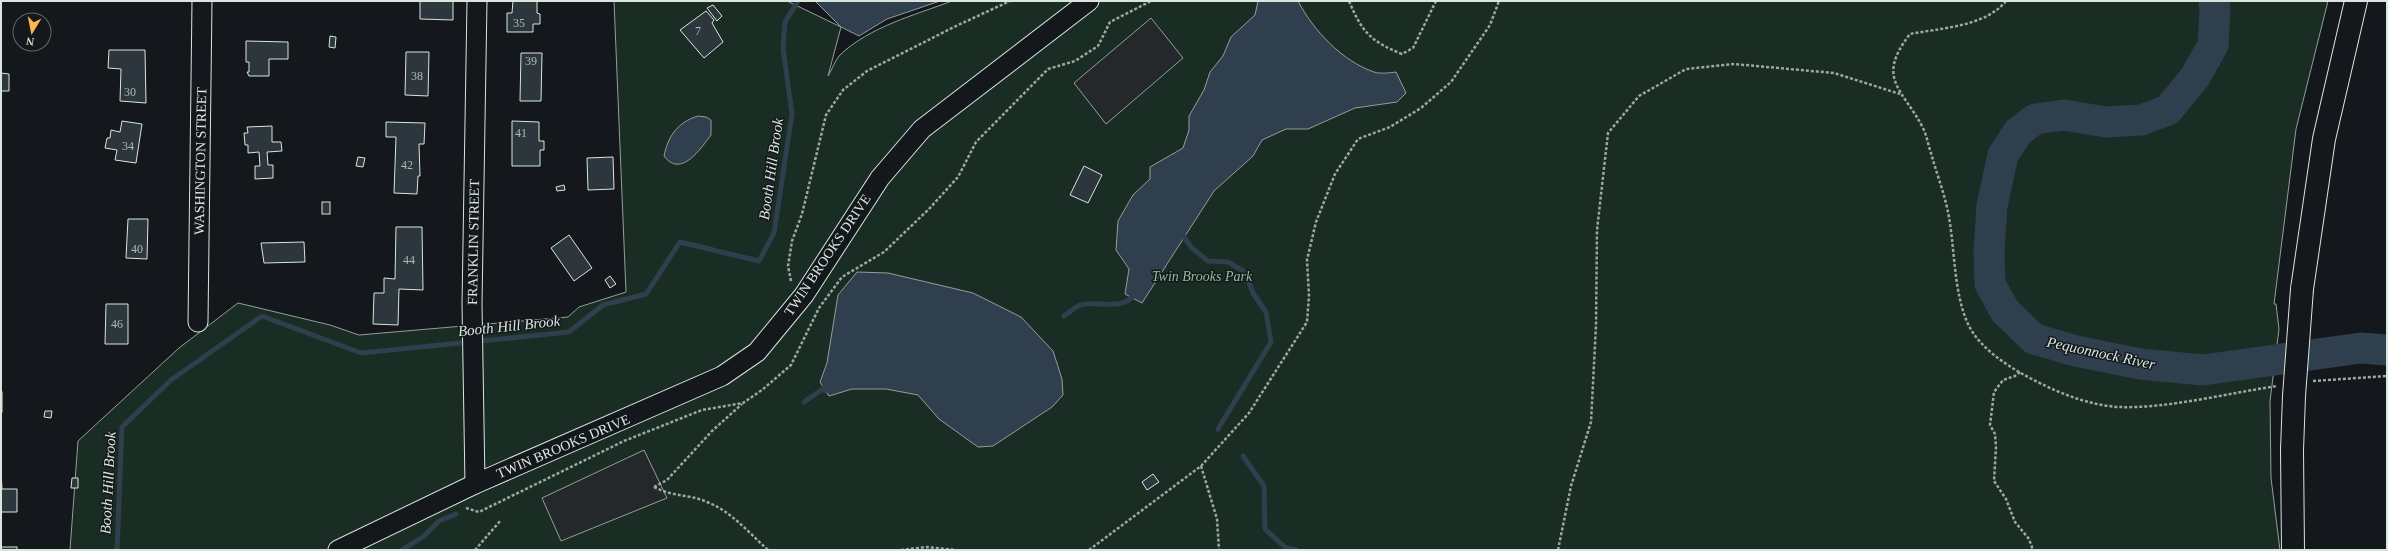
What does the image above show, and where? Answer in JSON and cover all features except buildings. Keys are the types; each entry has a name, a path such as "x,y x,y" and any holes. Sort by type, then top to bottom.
{"highway":[{"path":"2293,550 2292,450 2294,396 2302,289 2324,139 2356,1"}],"street":[{"name":"WASHINGTON STREET","path":"198,322 202,1"},
{"name":"FRANKLIN STREET","path":"475,484 472,304 477,1"},
{"name":"TWIN BROOKS DRIVE","path":"338,550 475,484 676,398 722,376 757,352 804,295 880,178 922,129 1089,1"}],"path":[{"path":"792,285 788,266 792,242 802,214 826,115 843,90 867,71 954,26 1010,1"},
{"path":"1349,1 1359,25 1380,46 1402,54 1413,48 1436,1"},
{"path":"1089,550 1201,466 1249,413 1307,322 1309,296 1307,260 1316,222 1335,174 1358,139 1390,126 1421,108 1451,82 1490,24 1499,1"},
{"path":"2006,1 2001,7 1970,23 1910,34 1897,50 1892,72 1900,94 1923,129 1946,204 1956,279 1968,324 1987,350 2043,386 2084,400 2119,407 2163,404 2284,385"},
{"path":"1558,550 1571,486 1590,422 1596,325 1597,230 1608,133 1639,96 1686,69 1734,64 1827,72 1900,94"},
{"path":"2020,372 2003,380 1994,392 1990,425 1995,434 1996,447 1994,481 2006,499 2015,522 2029,539 2033,550"},
{"path":"2306,382 2387,376"},
{"path":"743,403 712,431 667,480 654,487 669,495 700,500 718,506 768,550"},
{"path":"1201,466 1217,519 1219,550"},
{"path":"475,550 501,520"},
{"path":"902,550 927,547 955,550"}],"green space":[{"name":"Twin Brooks Park","path":"614,1 787,1 841,27 828,76 840,55 852,45 878,29 952,1 2328,1 2296,129 2274,304 2276,304 2279,329 2270,401 2271,478 2280,550 70,550 78,441 179,348 238,303 330,325 359,335 568,317 579,307 626,292"}],"shaded area":[{"path":"1151,18 1183,58 1106,124 1074,83"},
{"path":"644,450 667,498 561,541 542,498"}],"water":[{"path":"815,1 940,1 887,19 859,36 841,27"},
{"path":"1258,1 1298,1 1304,12 1320,33 1340,52 1362,67 1374,72 1396,72 1406,93 1397,102 1355,108 1308,129 1286,129 1262,140 1253,156 1214,191 1142,303 1125,294 1129,269 1116,250 1118,221 1133,195 1150,179 1150,167 1183,148 1189,130 1189,116 1204,90 1210,72 1223,56 1231,37 1255,15"},
{"path":"698,116 706,117 711,120 711,135 702,147 684,163 677,164 670,162 664,156 671,136 685,122"},
{"path":"857,272 888,273 973,293 1021,317 1053,351 1062,379 1063,395 1052,407 993,446 978,447 939,419 918,395 886,389 852,389 829,396 820,382 827,363 838,295"}],"waterway":[{"name":"Booth Hill Brook","path":"117,550 122,427 171,380 262,316 361,353 569,332 603,305 646,294 680,242 759,261 774,233 792,114 783,48 785,22 798,1"},
{"name":"Pequonnock River","path":"2214,1 2215,11 2213,45 2195,77 2168,110 2141,120 2106,122 2064,115 2035,119 2018,132 2003,155 1992,206 1989,251 1990,284 2005,311 2034,339 2076,351 2140,364 2203,370 2361,348 2387,350"},
{"path":"1181,233 1192,248 1208,261 1228,262 1245,272 1253,293 1266,312 1271,342 1218,429"},
{"path":"1064,316 1080,305 1118,304 1131,299 1135,293"},
{"path":"804,402 824,388 825,391"},
{"name":"Booth Hill Brook","path":"1243,456 1264,486 1265,529 1286,548 1297,550"},
{"path":"402,550 424,536 439,521 456,514"}]}
